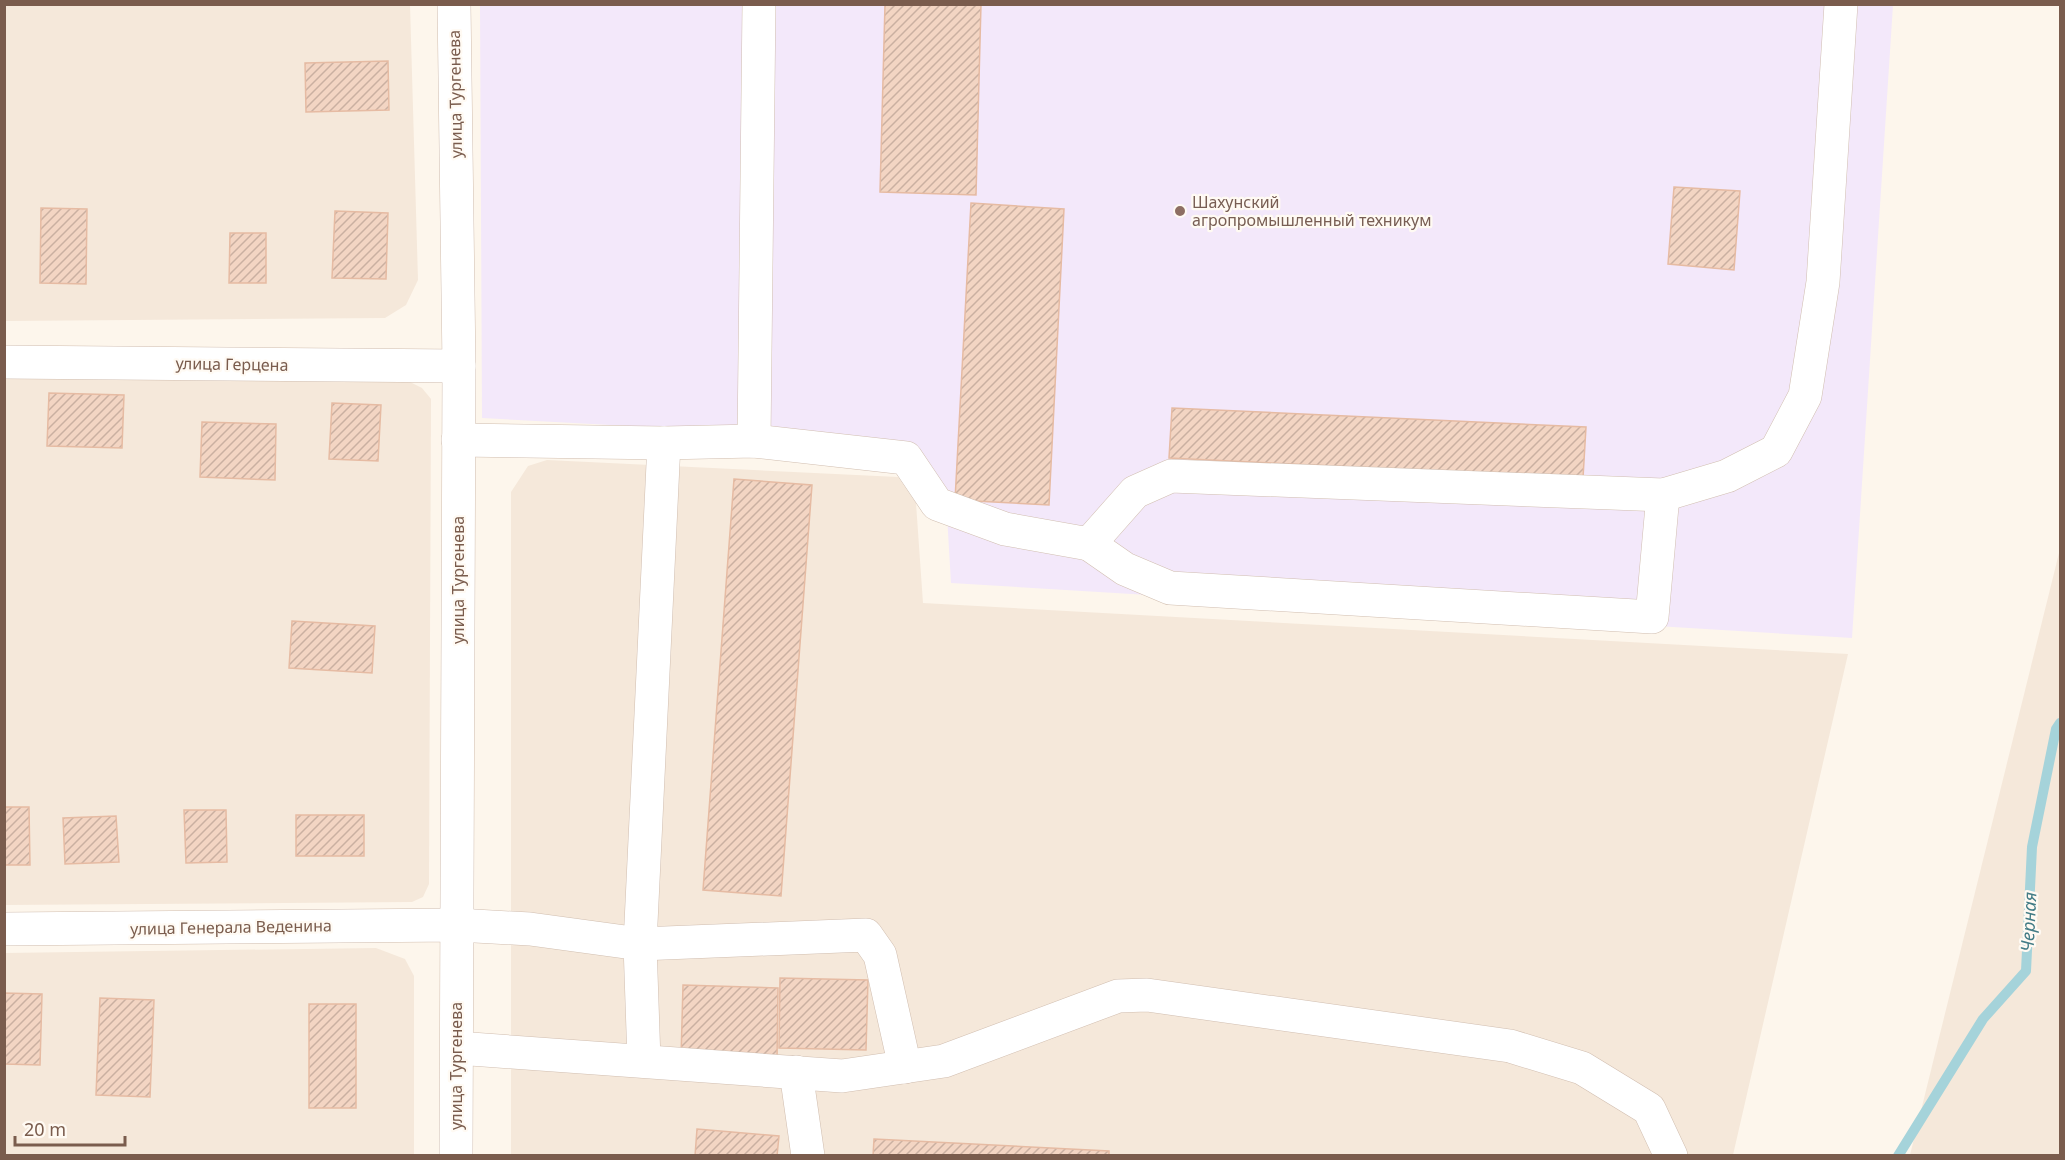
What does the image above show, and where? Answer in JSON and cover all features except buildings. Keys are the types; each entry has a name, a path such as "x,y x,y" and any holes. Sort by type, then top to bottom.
{"street":[{"name":"улица Тургенева","path":"454,4 459,366 456,1155"},
{"path":"754,441 759,4"},
{"path":"1089,544 1135,492 1171,476 1663,495 1727,476 1776,451 1805,396 1823,282 1841,4"},
{"name":"улица Герцена","path":"4,362 459,366"},
{"path":"458,440 664,443 754,441 906,458 937,504 1005,529 1089,544 1125,569 1170,588 1652,617 1663,495"},
{"path":"644,1061 640,944 664,443"},
{"name":"улица Генерала Веденина","path":"4,929 457,925 530,929 640,944 866,935 880,955 905,1067"},
{"path":"457,1048 842,1076 944,1062 1118,996 1147,994 1510,1046 1582,1068 1650,1109 1671,1155"},
{"path":"796,1072 808,1155"}],"shaded area":[{"path":"4,5 410,5 418,280 406,305 385,318 5,321"},
{"name":"Шахунский агропромышленный техникум","path":"480,5 1893,5 1852,638 951,583 946,498 890,440 482,418"},
{"path":"5,374 404,379 422,388 431,399 429,884 423,897 412,902 5,905"},
{"path":"547,460 898,477 916,503 923,603 1848,654 1733,1155 511,1155 511,492 528,466"},
{"path":"2060,549 2060,1155 1910,1155"},
{"path":"376,948 405,959 414,976 414,1155 5,1155 4,953"}],"waterway":[{"name":"Черная","path":"1898,1156 1983,1019 2026,971 2032,847 2056,729 2060,723"}],"place":[{"name":"Шахунский агропромышленный техникум","path":"1180,211"}]}
